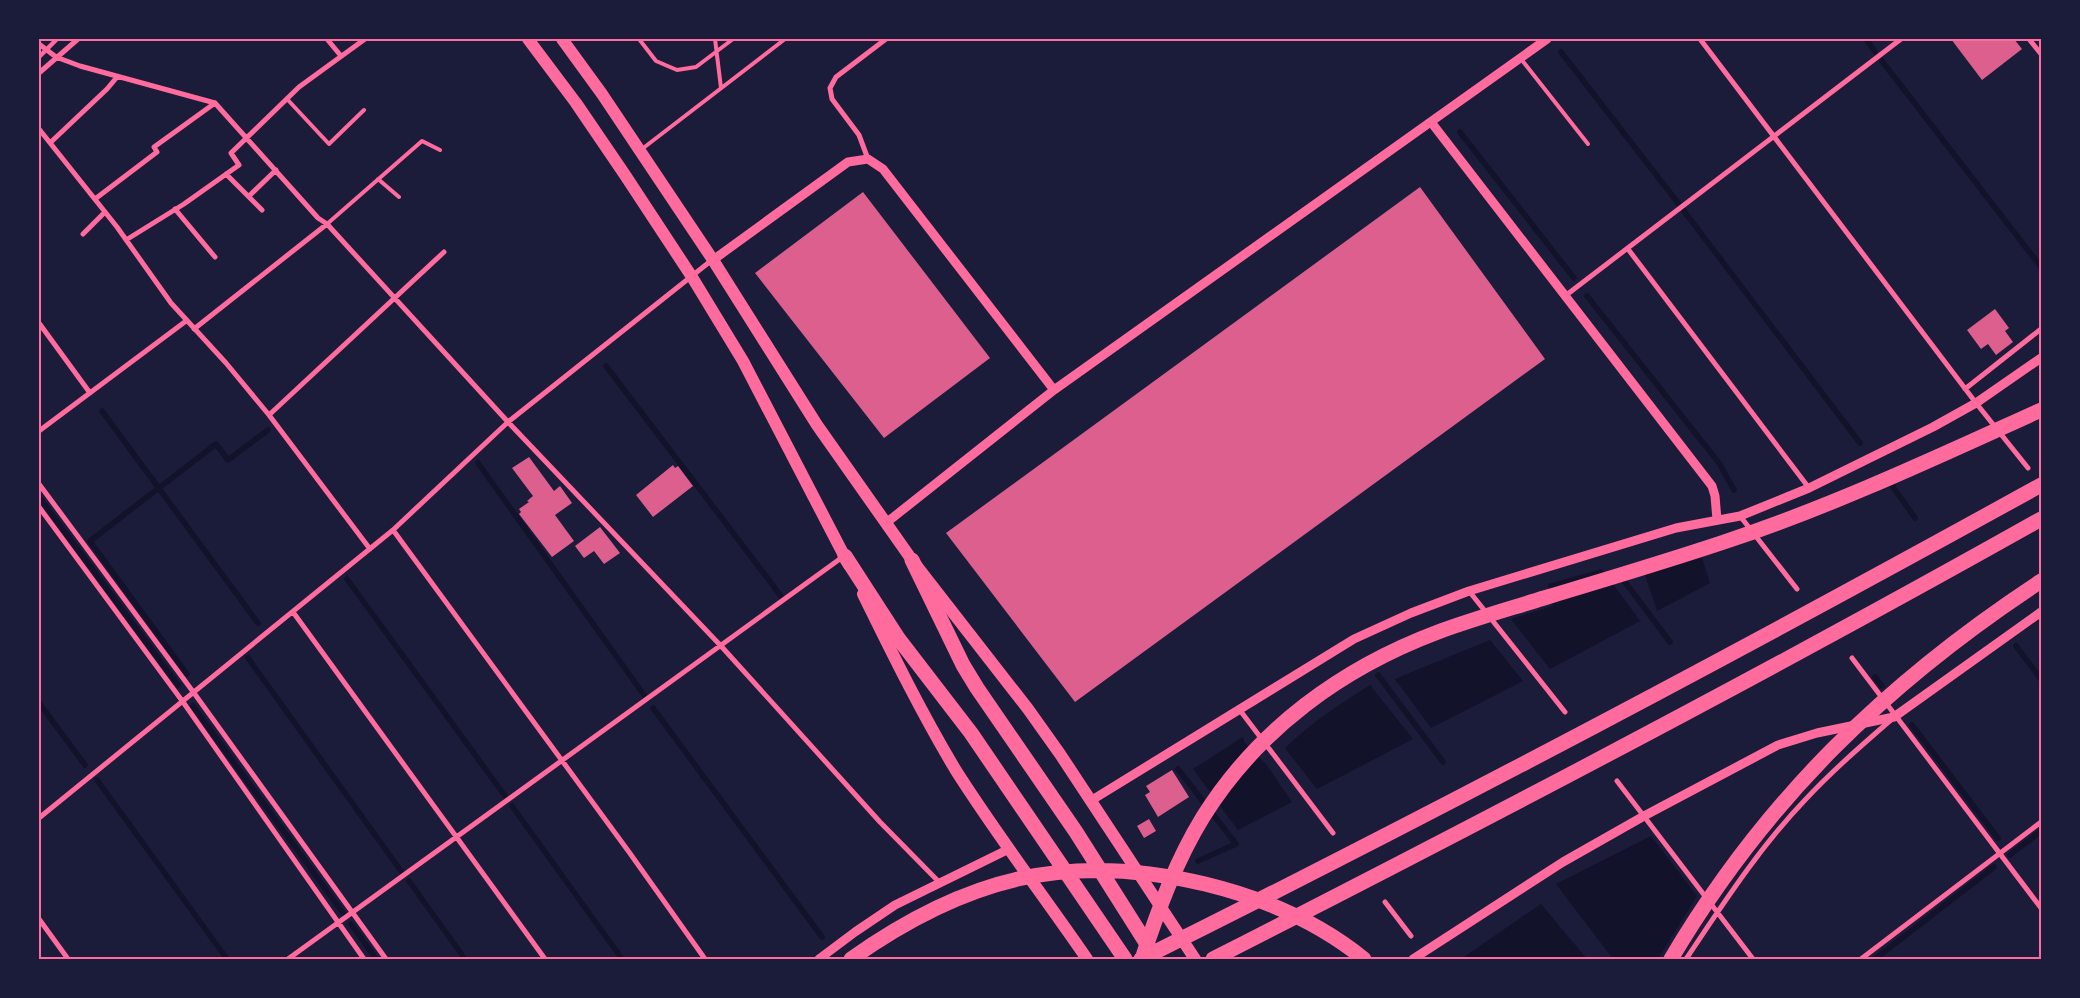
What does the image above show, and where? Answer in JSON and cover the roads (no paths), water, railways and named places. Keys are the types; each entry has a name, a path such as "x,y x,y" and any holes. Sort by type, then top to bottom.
{"highway":[{"path":"1141,959 1169,882 1204,817 1224,787 1244,762 1287,718 1349,674 1437,632 1772,526 1872,486 2041,410"},
{"path":"1141,959 1424,816 1627,710 2041,485"},
{"path":"1213,959 1444,842 1821,642 2041,519"},
{"path":"845,556 898,638 971,733 1125,959"},
{"path":"912,560 963,665 977,688 1092,856 1156,959"},
{"path":"1671,959 1709,899 1744,850 1774,811 1827,754 1876,708 1944,650 2041,581"},
{"path":"851,959 898,928 928,911 961,896 1023,878 1086,869 1155,873 1230,890 1265,901 1298,916 1329,934 1364,959"}],"main road":[{"path":"528,39 576,103 692,277 743,361 845,556 924,714 955,768 1086,959"},
{"path":"562,39 602,94 713,260 817,424 912,560 1028,709 1092,800 1195,959"}],"street":[{"path":"39,57 57,39"},
{"path":"39,73 78,39"},
{"path":"327,39 341,56"},
{"path":"126,240 239,165 231,153 298,87 365,39"},
{"path":"868,160 859,134 832,99 830,88 836,77 886,39"},
{"path":"886,523 1054,390 1548,39"},
{"path":"1700,39 1965,389 2028,468"},
{"path":"1566,296 1901,39"},
{"path":"2029,39 2041,54"},
{"path":"39,44 56,57 80,66 215,103 318,218 327,224 508,422 721,646 880,822 940,884"},
{"path":"51,142 107,89 117,77"},
{"path":"95,199 157,152 154,148 215,103"},
{"path":"1431,122 1712,486 1715,496 1717,520"},
{"path":"39,129 105,212 186,321 226,363 269,416 370,549"},
{"path":"39,818 393,530 508,422 713,260 848,162 868,160 883,169 1054,390"},
{"path":"249,196 276,170"},
{"path":"226,174 262,210"},
{"path":"175,209 215,257"},
{"path":"83,234 105,212"},
{"path":"194,329 327,224"},
{"path":"1628,248 1808,488"},
{"path":"269,416 444,252"},
{"path":"39,431 186,321"},
{"path":"39,323 90,394"},
{"path":"1965,389 2041,329"},
{"path":"1092,800 1354,639 1411,613 1469,591 1676,528 1740,516 1808,488 1933,427 1976,403 2041,358"},
{"path":"39,484 194,693 386,959"},
{"path":"39,507 183,702 364,959"},
{"path":"1740,516 1797,589"},
{"path":"393,530 705,959"},
{"path":"288,959 845,556"},
{"path":"1469,591 1565,712"},
{"path":"293,612 545,959"},
{"path":"1686,959 1717,912 1762,851 1805,800 1852,754 1894,717 2041,612"},
{"path":"1852,658 1894,717 2041,908"},
{"path":"1239,709 1333,834"},
{"path":"1413,959 1530,882 1644,816 1778,745 1817,733 1894,717"},
{"path":"1617,781 1702,896 1717,912 1753,959"},
{"path":"1861,959 2041,822"},
{"path":"819,959 895,905 1009,849"},
{"path":"1385,902 1411,936"},
{"path":"39,919 68,959"},
{"path":"1664,959 1683,927"}],"lane":[{"path":"639,39 656,61 677,70 696,67 733,39"},
{"path":"715,39 721,88"},
{"path":"640,150 785,39"},
{"path":"1520,58 1588,144"},
{"path":"287,98 330,144 364,110"},
{"path":"327,224 422,141 440,150"},
{"path":"378,179 399,197"}],"waterway":[{"path":"1866,39 1875,52"},
{"path":"1561,52 1678,203"},
{"path":"1882,61 2041,267"},
{"path":"1460,132 1574,278"},
{"path":"1684,211 1860,443"},
{"path":"1587,296 1719,463 1734,490"},
{"path":"606,366 781,596"},
{"path":"102,411 258,623"},
{"path":"187,674 90,541 216,444 228,460 268,430"},
{"path":"478,463 644,695"},
{"path":"1893,487 1915,518"},
{"path":"39,497 178,685"},
{"path":"347,579 505,796"},
{"path":"1625,582 1670,642"},
{"path":"2016,646 2041,679"},
{"path":"248,658 401,871"},
{"path":"1378,675 1443,762"},
{"path":"1875,677 1882,686"},
{"path":"39,703 85,765"},
{"path":"193,706 343,913"},
{"path":"653,708 822,937"},
{"path":"1912,725 1998,838"},
{"path":"1178,769 1236,844 1198,861"},
{"path":"97,780 227,959"},
{"path":"512,806 622,959"},
{"path":"2010,855 2041,831"},
{"path":"1875,959 1994,867"},
{"path":"409,881 465,959"},
{"path":"351,924 376,959"}]}
